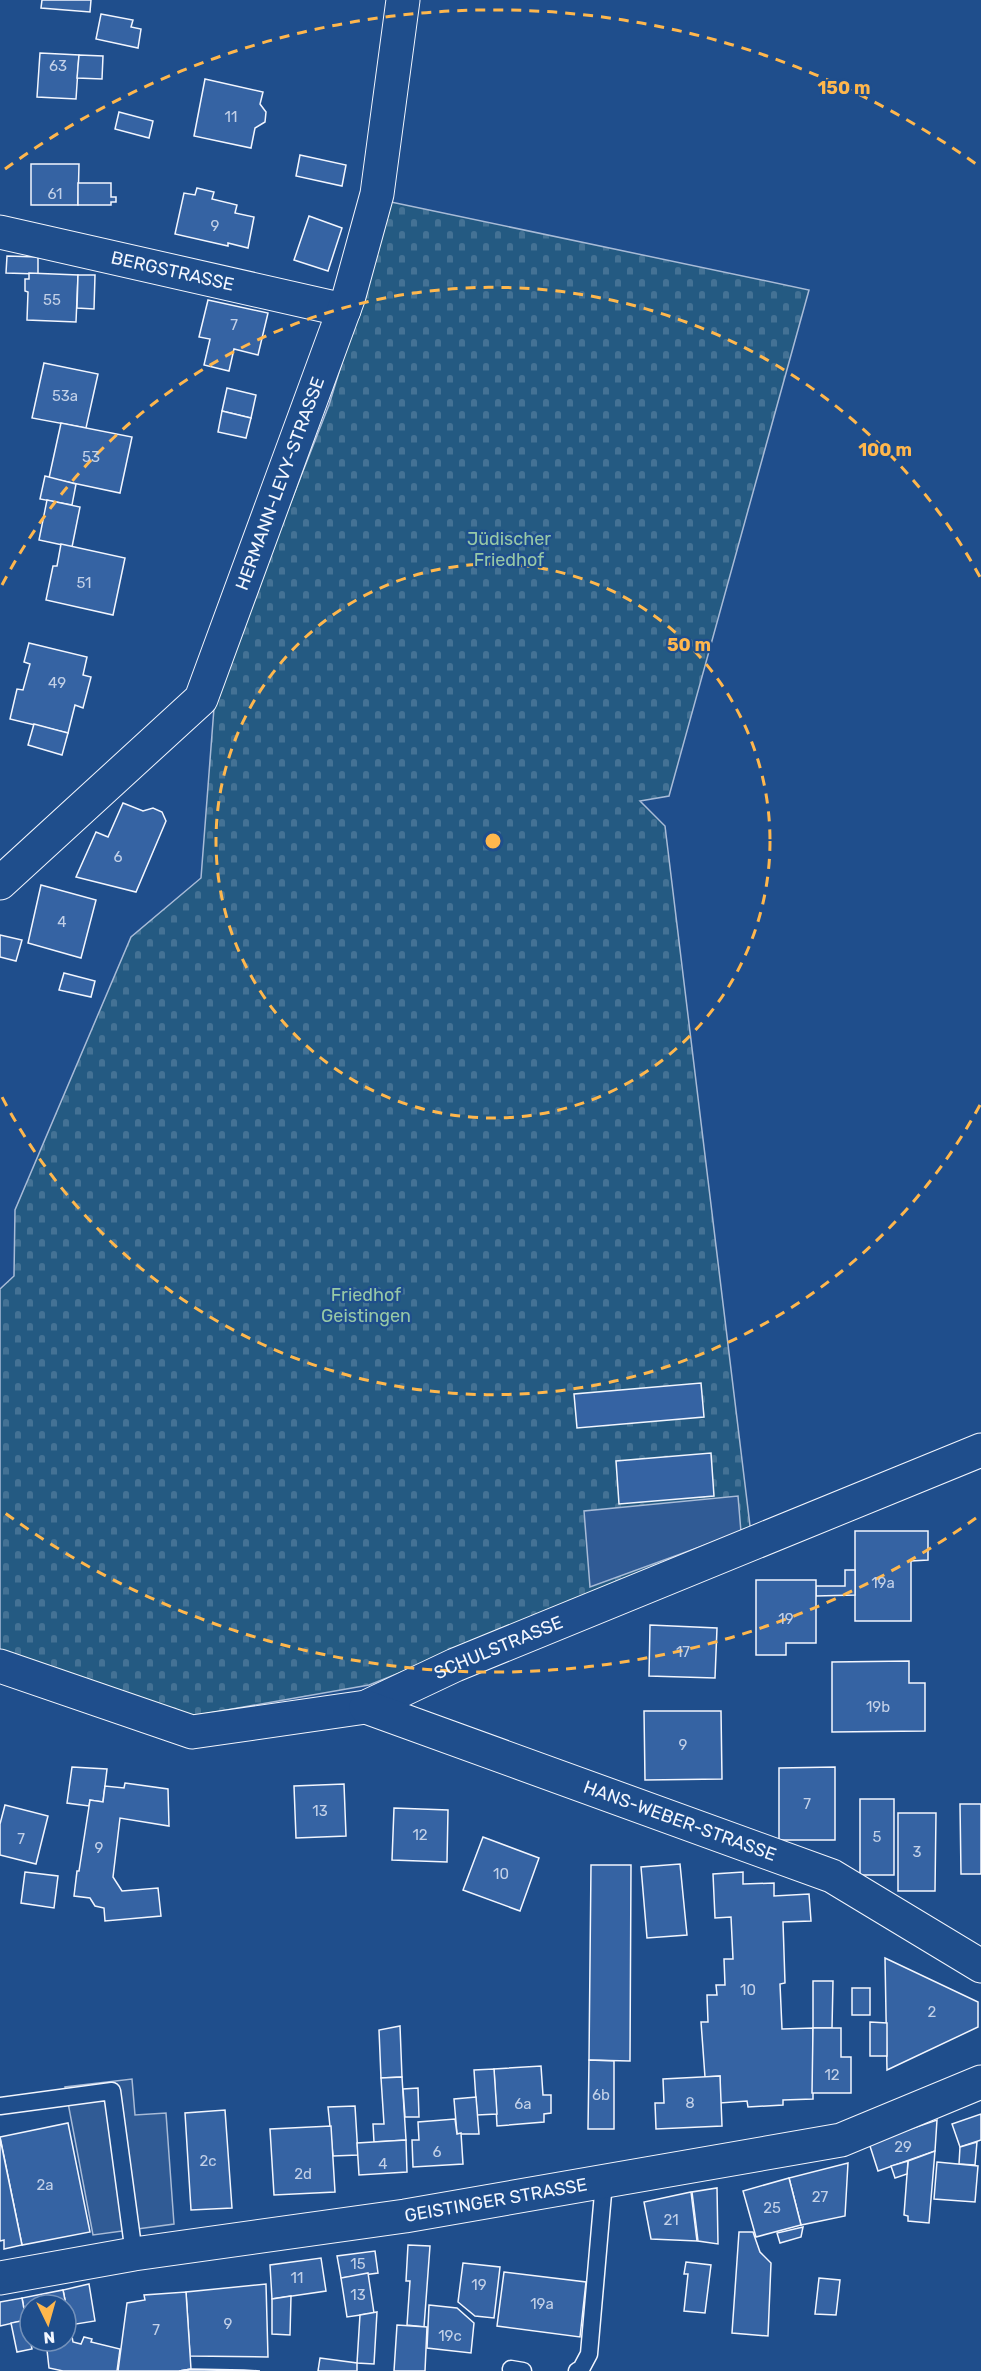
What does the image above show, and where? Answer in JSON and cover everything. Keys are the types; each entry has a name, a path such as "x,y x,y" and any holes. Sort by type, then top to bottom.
{"street":[{"name":"HERMANN-LEVY-STRASSE","path":"0,883 201,699 344,310 377,194 403,0"},
{"name":"BERGSTRASSE","path":"0,232 344,310"},
{"name":"SCHULSTRASSE","path":"0,1666 192,1732 366,1707 455,1665 981,1450"},
{"name":"HANS-WEBER-STRASSE","path":"366,1707 832,1876 981,1966"},
{"name":"GEISTINGER STRASSE","path":"0,2278 134,2254 405,2216 841,2140 981,2082"}],"lane":[{"path":"0,2106 112,2091 134,2254"},
{"path":"577,2371 581,2369 589,2354 604,2182"}],"green space":[{"name":"Friedhof Geistingen","path":"391,202 809,290 669,796 640,801 665,826 751,1534 369,1685 187,1717 0,1652 0,1289 14,1276 15,1210 131,937 201,878 215,695 329,405"}],"shaded area":[{"path":"738,1496 741,1532 590,1587 584,1511"},
{"path":"132,2079 135,2115 166,2113 174,2224 93,2235 65,2087"}],"building":[{"path":"42,0 91,0 90,12 41,8"},
{"path":"101,14 133,20 131,27 141,29 138,48 96,39"},
{"path":"40,53 79,55 76,99 37,97"},
{"path":"79,55 103,56 102,79 77,78"},
{"path":"205,79 263,92 260,104 266,112 265,122 255,128 251,148 194,136"},
{"path":"119,112 153,121 149,138 115,129"},
{"path":"300,155 346,165 342,186 296,176"},
{"path":"31,164 79,164 78,205 31,205"},
{"path":"78,183 111,183 111,197 116,197 116,202 111,202 111,205 78,205"},
{"path":"197,188 214,192 212,199 237,205 235,213 254,217 248,248 228,243 228,246 175,234 184,193 195,195"},
{"path":"309,216 342,228 328,271 294,260"},
{"path":"7,256 38,257 38,274 6,273"},
{"path":"29,273 78,275 76,322 27,320 28,292 25,291 25,279 29,279"},
{"path":"78,275 95,275 94,309 77,308"},
{"path":"208,300 268,313 258,355 234,349 229,371 204,365 210,339 199,337"},
{"path":"44,363 98,374 86,428 32,418"},
{"path":"227,388 256,395 251,418 222,411"},
{"path":"222,411 251,418 246,438 218,432"},
{"path":"61,423 132,437 120,493 49,478"},
{"path":"45,476 76,484 72,505 40,499"},
{"path":"47,500 80,507 72,547 39,540"},
{"path":"61,544 125,558 113,615 46,600 53,566 57,566"},
{"path":"29,643 87,657 83,675 91,677 83,708 75,705 68,733 10,719 17,689 23,690 30,664 24,662"},
{"path":"34,724 68,733 62,755 28,745"},
{"path":"123,803 143,811 153,808 162,812 166,821 136,892 76,877 96,832 108,837"},
{"path":"41,885 96,900 81,958 28,943"},
{"path":"0,935 22,940 16,961 0,957"},
{"path":"64,973 95,981 91,997 59,990"},
{"path":"701,1383 704,1417 577,1428 574,1394"},
{"path":"711,1453 714,1496 619,1504 616,1461"},
{"path":"855,1531 928,1531 928,1560 911,1561 911,1621 855,1621"},
{"path":"845,1570 855,1570 855,1595 816,1596 816,1586 845,1586"},
{"path":"756,1580 816,1580 816,1643 786,1643 786,1655 756,1655"},
{"path":"650,1625 717,1628 715,1678 649,1676"},
{"path":"909,1661 909,1683 925,1683 925,1731 832,1732 832,1662"},
{"path":"644,1711 721,1711 722,1779 645,1780"},
{"path":"72,1767 107,1769 103,1802 90,1800 89,1806 67,1803"},
{"path":"835,1767 835,1840 779,1840 779,1768"},
{"path":"125,1783 168,1789 169,1826 120,1818 113,1877 122,1891 158,1888 161,1916 105,1921 104,1908 95,1906 90,1898 74,1896 77,1871 79,1871 90,1800 103,1802 105,1786 124,1788"},
{"path":"344,1784 346,1836 296,1838 294,1786"},
{"path":"860,1799 894,1799 894,1875 860,1875"},
{"path":"960,1804 981,1804 981,1874 961,1874"},
{"path":"5,1805 48,1816 36,1864 0,1855 0,1824"},
{"path":"394,1808 448,1810 447,1862 392,1860"},
{"path":"898,1813 936,1813 935,1891 898,1891"},
{"path":"483,1837 539,1858 520,1911 463,1890"},
{"path":"680,1864 687,1935 647,1938 641,1867"},
{"path":"591,1865 631,1865 630,2061 589,2060"},
{"path":"25,1872 58,1876 54,1908 21,1903"},
{"path":"743,1872 743,1884 774,1883 774,1896 809,1894 811,1921 783,1922 785,1983 780,1984 782,2029 813,2028 813,2099 783,2100 783,2105 748,2107 747,2101 720,2103 720,2076 705,2077 701,2022 708,2022 707,1995 717,1995 716,1985 725,1985 724,1959 733,1959 731,1917 715,1918 713,1874"},
{"path":"885,1958 978,2002 978,2027 887,2070"},
{"path":"813,1981 833,1981 832,2028 813,2028"},
{"path":"852,1988 870,1988 870,2015 852,2015"},
{"path":"870,2022 887,2023 887,2056 870,2056"},
{"path":"400,2026 402,2077 381,2078 379,2030"},
{"path":"813,2028 841,2028 841,2057 851,2057 851,2093 812,2093"},
{"path":"589,2060 614,2061 614,2129 588,2129"},
{"path":"541,2066 543,2095 551,2095 551,2113 544,2114 544,2122 497,2126 494,2069"},
{"path":"494,2069 497,2114 477,2115 474,2070"},
{"path":"720,2076 722,2126 656,2129 655,2103 664,2103 663,2079"},
{"path":"402,2077 406,2140 374,2142 373,2124 384,2124 381,2078"},
{"path":"418,2088 419,2117 405,2117 403,2089"},
{"path":"476,2097 479,2134 457,2134 454,2099"},
{"path":"355,2106 358,2155 333,2156 328,2107"},
{"path":"225,2110 232,2208 191,2210 185,2113"},
{"path":"981,2114 981,2140 960,2147 952,2124"},
{"path":"455,2119 457,2134 461,2133 463,2164 413,2167 412,2140 419,2140 418,2122"},
{"path":"937,2120 935,2151 878,2171 869,2143"},
{"path":"68,2123 90,2232 22,2245 0,2137"},
{"path":"331,2126 335,2192 274,2195 270,2129"},
{"path":"0,2138 22,2245 4,2249 4,2240 0,2241"},
{"path":"406,2140 407,2172 359,2175 357,2143"},
{"path":"977,2142 975,2165 959,2164 960,2147"},
{"path":"935,2151 929,2223 908,2221 908,2216 904,2215 908,2161"},
{"path":"908,2161 907,2174 895,2178 891,2166"},
{"path":"937,2162 978,2166 975,2202 934,2199"},
{"path":"848,2163 845,2216 801,2225 789,2178"},
{"path":"789,2178 801,2225 756,2237 743,2191"},
{"path":"717,2188 718,2244 698,2241 692,2192"},
{"path":"691,2192 697,2241 651,2239 644,2202"},
{"path":"803,2227 801,2237 780,2243 777,2233"},
{"path":"739,2232 753,2232 760,2252 771,2263 768,2336 732,2333"},
{"path":"408,2245 430,2246 424,2327 407,2325 410,2281 406,2281"},
{"path":"375,2251 378,2273 341,2278 337,2256"},
{"path":"321,2258 326,2291 272,2299 270,2265"},
{"path":"686,2262 711,2265 705,2313 684,2311 688,2274 684,2274"},
{"path":"463,2263 500,2267 494,2318 475,2316 458,2302"},
{"path":"504,2272 586,2282 580,2337 497,2326"},
{"path":"368,2273 374,2313 347,2317 341,2278"},
{"path":"819,2278 840,2280 836,2315 815,2314"},
{"path":"89,2284 95,2321 78,2324 78,2293 64,2293 63,2290"},
{"path":"266,2284 268,2357 190,2356 186,2292"},
{"path":"63,2290 64,2293 48,2293"},
{"path":"186,2292 191,2369 118,2371 127,2303 145,2300 144,2295"},
{"path":"291,2296 290,2335 272,2334 272,2299"},
{"path":"18,2299 18,2322 0,2326 0,2302"},
{"path":"429,2305 457,2308 474,2323 471,2353 427,2348"},
{"path":"377,2312 374,2364 357,2363 360,2315"},
{"path":"18,2322 18,2352 17,2352 11,2323"},
{"path":"397,2325 427,2327 425,2371 394,2371"},
{"path":"84,2337 92,2339 91,2342 120,2349 117,2371 63,2371 49,2368 47,2353 78,2353 78,2343 81,2344"},
{"path":"320,2358 357,2363 357,2371 318,2371"},
{"path":"191,2369 244,2370 260,2371 179,2371"}],"park label":[{"name":"Jüdischer Friedhof","path":"509,549"}]}
